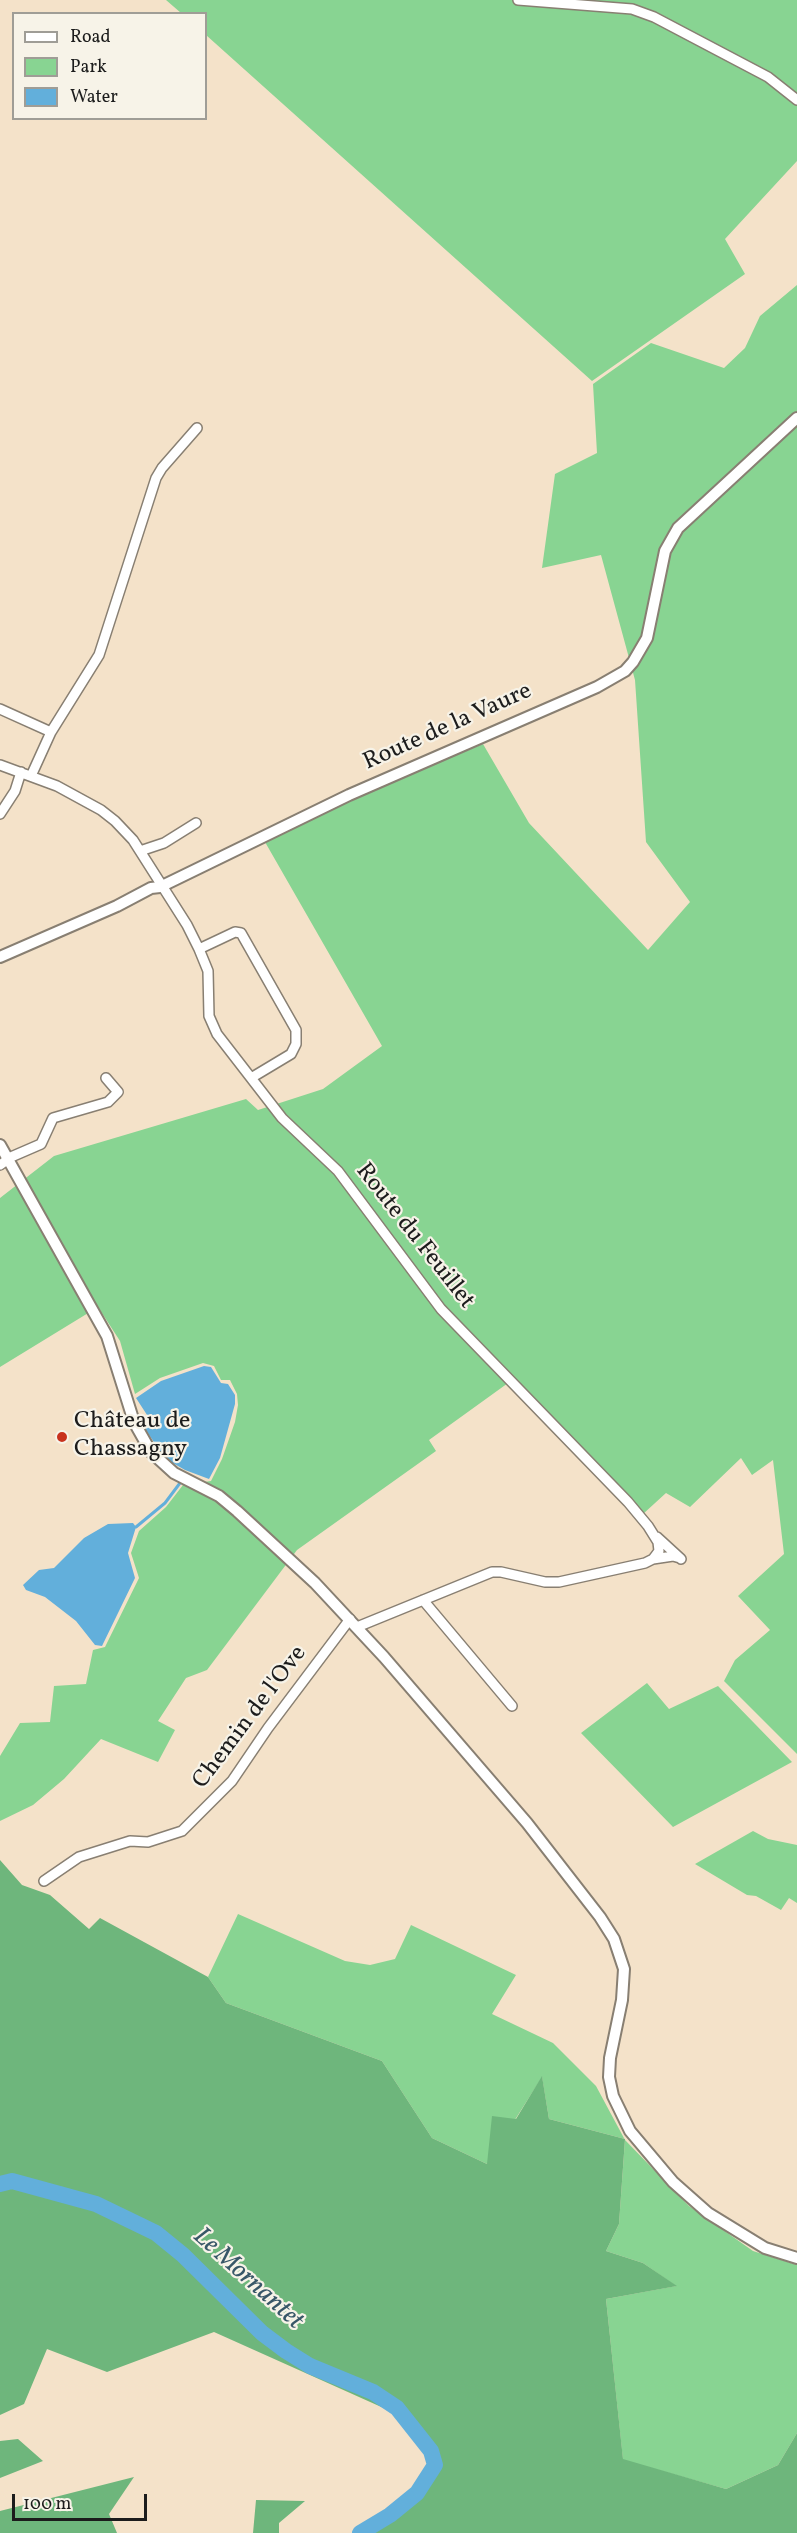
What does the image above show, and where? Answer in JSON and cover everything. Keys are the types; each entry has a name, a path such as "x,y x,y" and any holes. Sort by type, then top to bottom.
{"street":[{"path":"519,0 632,9 654,17 768,77 797,100"},
{"name":"Route de la Vaure","path":"0,957 117,906 151,888 160,886 339,799 597,687 626,671 647,638 665,551 678,528 797,418"},
{"path":"0,814 99,655 156,478 197,428"},
{"path":"0,709 51,732"},
{"name":"Route du Feuillet","path":"0,765 57,786 100,810 115,821 140,851 160,886 187,925 199,949 208,971 209,1016 212,1025 282,1118 338,1171 441,1309 628,1502 655,1535 681,1559 673,1556 653,1558"},
{"path":"140,851 164,843 196,823"},
{"path":"199,949 235,932 241,933 296,1030 296,1044 291,1054 251,1078"},
{"path":"4,1162 41,1144 53,1118 108,1102 118,1092 106,1078"},
{"path":"0,1146 4,1162 107,1336 134,1422 151,1452 174,1473 219,1496 315,1583 353,1623 527,1823 574,1881 614,1939 624,1969 624,1984 610,2058 609,2077 616,2105 630,2131 673,2182 700,2207 750,2240 778,2254 797,2259"},
{"path":"353,1623 423,1600 492,1572 545,1582 559,1582 645,1563 659,1551 655,1535"},
{"path":"423,1600 512,1706"},
{"name":"Chemin de l'Ove","path":"44,1881 80,1857 130,1841 148,1842 182,1831 232,1781 268,1728 353,1623"}],"green space":[{"path":"166,0 797,0 797,161 725,239 745,274 592,381 207,36 207,12 180,12"},
{"path":"797,285 797,1754 724,1681 735,1660 770,1630 738,1596 784,1554 773,1460 752,1475 741,1458 690,1507 666,1493 643,1514 515,1378 429,1440 436,1451 297,1550 207,1670 186,1678 158,1721 175,1730 158,1762 101,1739 64,1779 33,1805 0,1821 0,1756 20,1723 50,1722 54,1686 86,1684 93,1650 105,1647 139,1578 131,1553 139,1531 166,1507 183,1485 211,1481 222,1459 235,1422 238,1405 237,1394 230,1380 221,1380 214,1366 203,1363 160,1378 135,1394 120,1341 98,1307 0,1367 0,1198 54,1156 246,1099 258,1110 323,1089 382,1046 265,842 325,810 483,744 529,823 648,950 690,902 646,842 635,680 601,555 542,568 555,474 597,453 593,384 651,343 724,368 745,348 760,316"},
{"path":"647,1683 669,1709 718,1686 792,1762 673,1827 581,1733"},
{"path":"753,1831 768,1839 797,1845 797,1903 789,1898 781,1910 756,1896 747,1895 695,1864"},
{"path":"0,1860 22,1885 50,1895 89,1929 100,1918 208,1977 226,2003 382,2061 432,2138 487,2164 492,2116 516,2119 542,2076 549,2119 625,2139 619,2224 606,2251 643,2263 677,2286 606,2299 623,2459 726,2489 778,2465 797,2433 797,2533 360,2533 437,2469 434,2444 417,2423 214,2332 107,2372 47,2349 24,2404 0,2415"},
{"path":"238,1914 345,1961 370,1965 395,1959 411,1925 516,1975 492,2014 553,2043 596,2086 624,2139 549,2119 542,2077 487,2164 432,2138 382,2061 226,2003 208,1977"},
{"path":"625,2140 689,2206 753,2251 797,2265 797,2433 778,2465 726,2489 623,2460 606,2299 676,2286 643,2263 606,2251 619,2224"},
{"path":"18,2439 43,2461 0,2478 0,2441"},
{"path":"134,2477 109,2514 117,2533 0,2533 0,2511"},
{"path":"256,2500 305,2501 279,2523 279,2533 253,2533"}],"water":[{"path":"204,1366 211,1367 221,1383 228,1384 235,1395 235,1404 220,1458 209,1479 171,1462 160,1451 141,1423 149,1418 136,1398 161,1381"},
{"path":"133,1523 136,1527 128,1553 135,1578 102,1646 95,1645 76,1621 45,1597 26,1590 23,1585 39,1570 54,1568 84,1538 108,1524"}],"waterway":[{"path":"136,1527 165,1503 180,1483"},
{"name":"Le Mornantet","path":"0,2184 12,2181 96,2204 156,2233 183,2255 262,2333 286,2351 310,2366 373,2392 397,2408 431,2451 435,2465 417,2493 390,2515 360,2533"}],"place":[{"name":"Château de Chassagny","path":"62,1437"}]}
